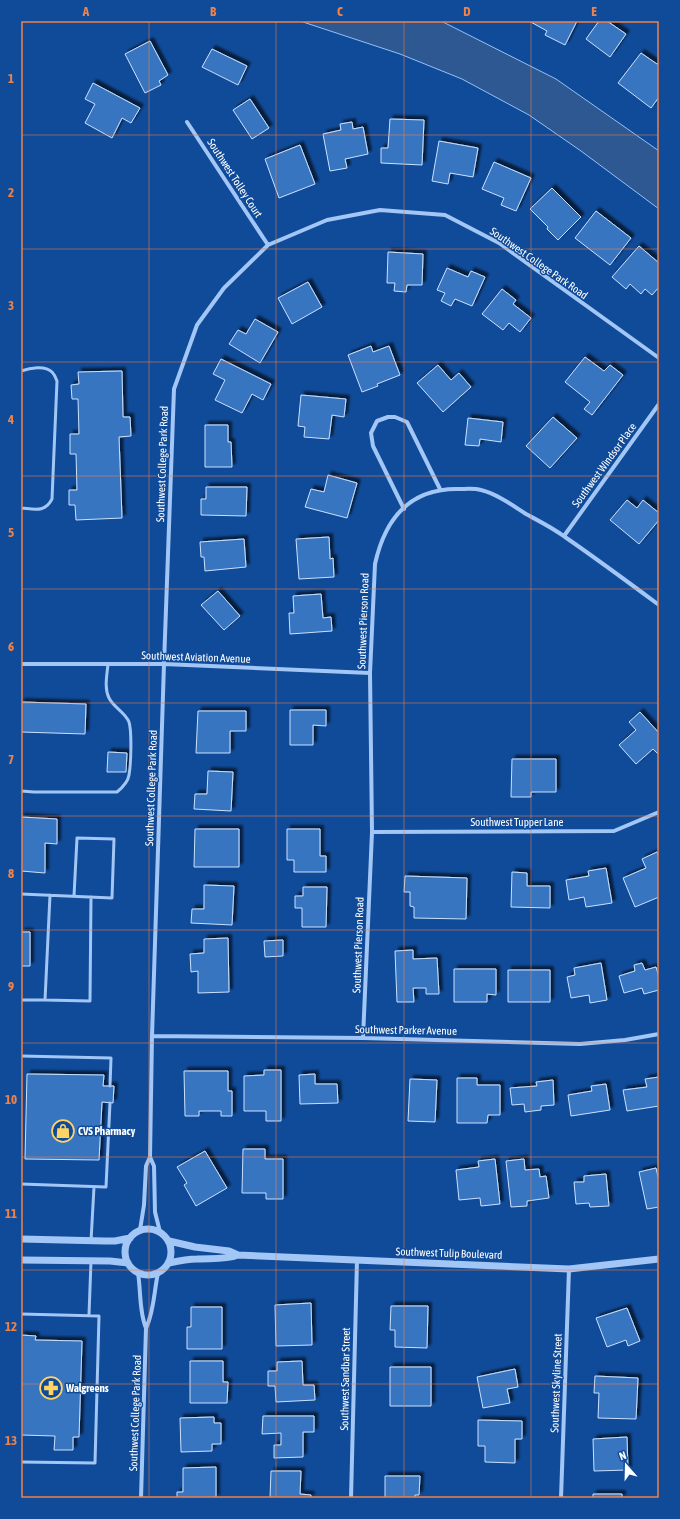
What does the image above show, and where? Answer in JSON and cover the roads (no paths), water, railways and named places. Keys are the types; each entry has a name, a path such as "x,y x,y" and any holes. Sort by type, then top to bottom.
{"street":[{"name":"Southwest Tolley Court","path":"187,122 268,245"},
{"name":"Southwest College Park Road","path":"140,1230 144,1205 146,1166 150,1157 152,1036 174,389 197,325 224,288 268,245 327,220 380,210 445,215 499,243 659,358"},
{"name":"Southwest Windsor Place","path":"564,536 659,404"},
{"path":"404,509 373,446 371,433 377,421 388,417 395,417 407,422 440,489"},
{"name":"Southwest Pierson Road","path":"363,1038 372,832 370,673 375,564 379,547 385,532 393,519 418,498 440,489 480,490 494,495 564,536 659,605"},
{"name":"Southwest Aviation Avenue","path":"21,664 164,664 370,673"},
{"name":"Southwest Tupper Lane","path":"372,832 614,831 659,812"},
{"name":"Southwest Parker Avenue","path":"152,1036 363,1038 580,1044 625,1040 659,1034"},
{"name":"Southwest College Park Road","path":"150,1157 154,1166 155,1212 160,1232"},
{"path":"140,1230 154,1230 160,1232 169,1241 171,1248 169,1264 158,1273 138,1273 128,1263 126,1251 130,1238 140,1230"},
{"path":"21,1239 115,1241 130,1238"},
{"name":"Southwest Tulip Boulevard","path":"169,1241 196,1248 230,1251 238,1255 569,1269 659,1259"},
{"name":"Southwest Tulip Boulevard","path":"169,1264 182,1260 229,1259 238,1255"},
{"path":"21,1260 119,1261 128,1263"},
{"name":"Southwest Sandbar Street","path":"351,1498 357,1260"},
{"name":"Southwest Skyline Street","path":"560,1498 569,1269"},
{"name":"Southwest College Park Road","path":"138,1273 142,1299 142,1320 146,1328"},
{"name":"Southwest College Park Road","path":"142,1498 146,1328 150,1320 152,1299 158,1273"}],"lane":[{"path":"21,371 28,368 45,368 53,373 57,381 52,499 49,506 41,509 21,508"},
{"path":"21,791 117,792 124,786 129,775 131,745 129,723 125,714 117,708 109,698 106,686 108,664"},
{"path":"21,894 112,898 114,839 77,838 74,896"},
{"path":"45,1000 50,895"},
{"path":"21,1000 90,1001 91,897"},
{"path":"21,1056 111,1058 110,1086"},
{"path":"21,1184 106,1187 110,1103"},
{"path":"91,1241 94,1186"},
{"path":"89,1315 91,1261"},
{"path":"21,1314 99,1316 95,1463 21,1462"}],"water":[{"path":"300,21 441,21 556,79 659,151 659,209 581,151 529,115 462,79 400,54"}],"place":[{"name":"CVS Pharmacy","path":"63,1131"},
{"name":"Walgreens","path":"51,1388"}]}
